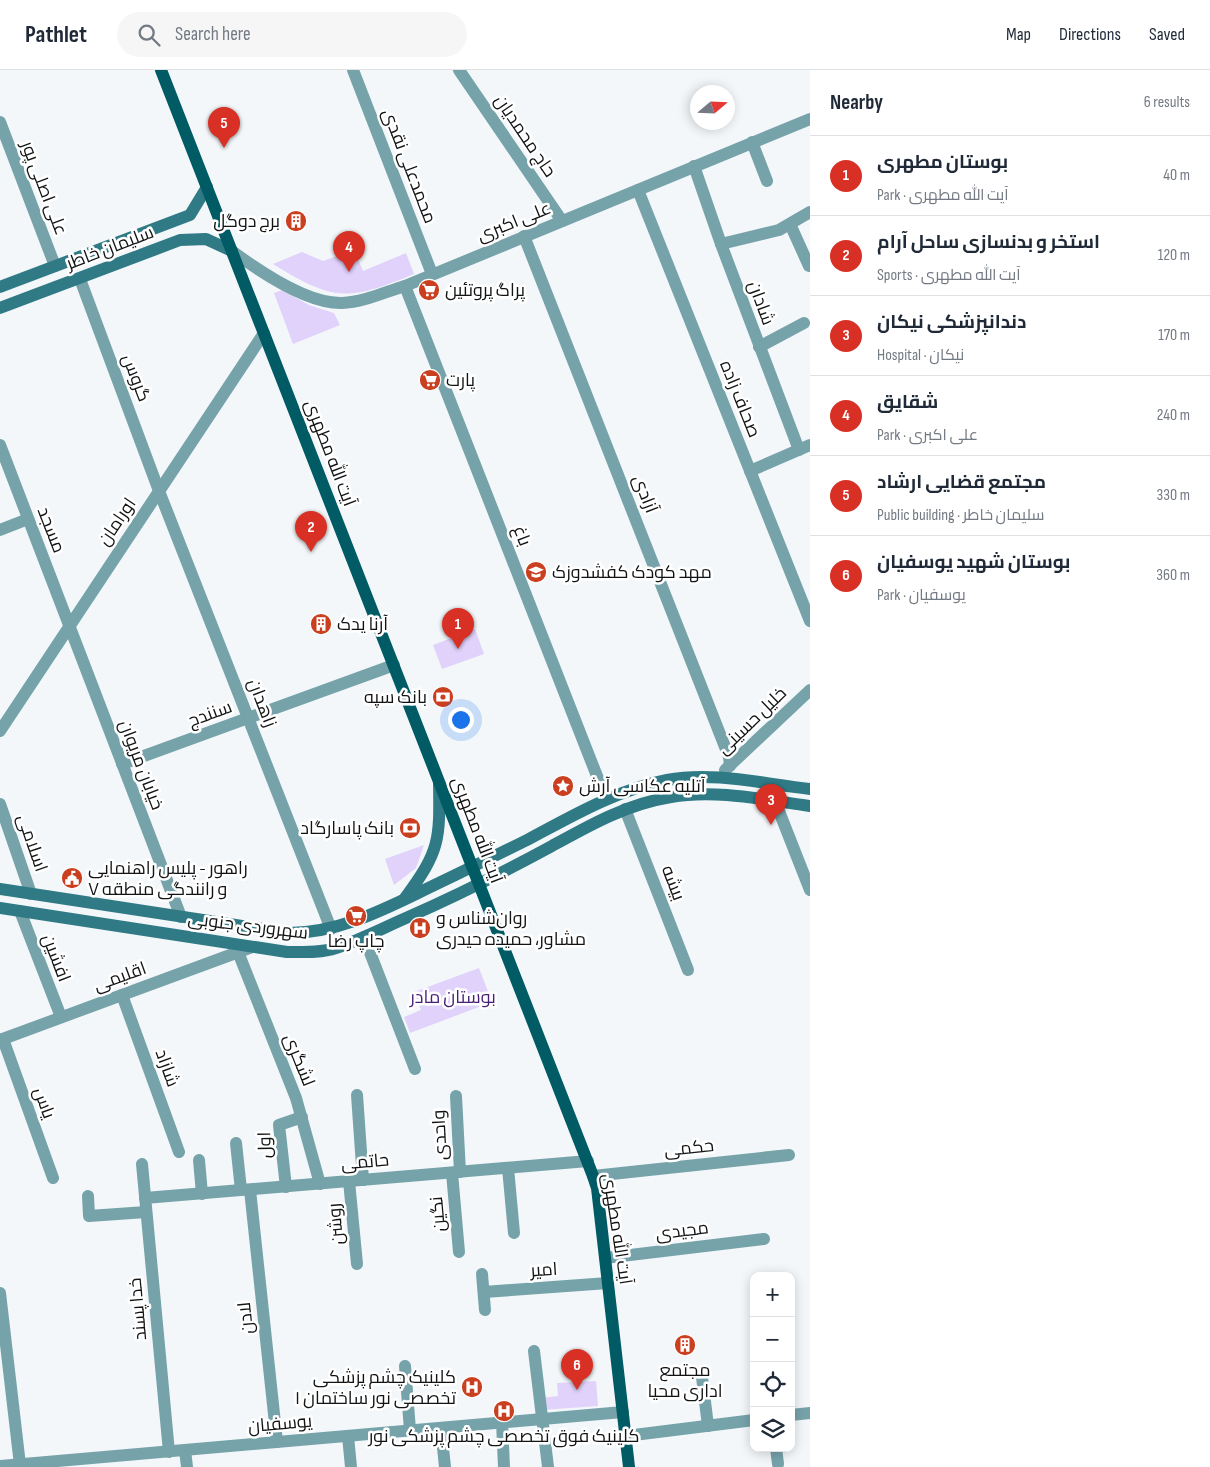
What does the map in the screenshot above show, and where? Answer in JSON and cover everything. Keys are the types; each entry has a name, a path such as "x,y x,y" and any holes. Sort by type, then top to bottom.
{"main road":[{"name":"آیت الله مطهری","path":"161,70 588,1161 596,1188 629,1467"},
{"name":"سلیمان خاطر","path":"0,287 190,216 207,187"},
{"name":"سلیمان خاطر","path":"0,308 180,240 206,239 232,252"},
{"name":"سهروردی جنوبی","path":"0,889 289,933 311,933 330,929 404,900 606,799 668,780 718,778 810,789"},
{"path":"404,900 427,867 436,846 439,830 439,780"},
{"name":"سهروردی جنوبی","path":"0,908 287,952 316,952 335,948 364,937 493,878 603,818 625,809 669,797 694,794 810,806"},
{"path":"178,935 180,917"}],"street":[{"name":"محمدعلی نقدی","path":"353,70 432,274"},
{"name":"حاج محمدیان","path":"459,70 562,221"},
{"name":"علی‌ اکبری","path":"232,252 256,268 298,291 334,302 367,298 405,286 810,119"},
{"name":"علی اصلی پور","path":"0,122 55,266"},
{"path":"752,142 767,181"},
{"name":"شادان","path":"694,166 759,347 804,448"},
{"name":"صحاف زاده","path":"638,190 810,621"},
{"path":"721,244 779,230 810,212"},
{"path":"790,224 809,266"},
{"name":"آزادی","path":"524,236 729,761"},
{"name":"گروس","path":"80,279 159,491"},
{"name":"باغ","path":"405,286 606,799"},
{"path":"759,347 804,323"},
{"name":"اورامان","path":"0,730 264,333"},
{"name":"مسجد","path":"0,445 69,626"},
{"path":"750,471 804,448"},
{"name":"زاهدان","path":"159,491 250,718 330,929"},
{"path":"0,530 28,520"},
{"name":"خیابان مریوان","path":"69,626 180,917"},
{"name":"سنندج","path":"122,764 394,665"},
{"path":"729,761 810,680"},
{"name":"خلیل حسینی","path":"718,778 729,761 810,690"},
{"path":"775,801 810,890"},
{"name":"اسلامی","path":"0,804 31,894"},
{"name":"بیشه","path":"625,809 688,970"},
{"name":"افشین","path":"20,911 61,1018"},
{"path":"364,937 415,1069"},
{"name":"اقلیمی","path":"2,1040 252,947"},
{"name":"لشگری","path":"238,952 302,1117 320,1184"},
{"name":"شازاد","path":"122,995 179,1152"},
{"name":"یاس","path":"2,1040 53,1178"},
{"path":"357,1094 363,1180"},
{"name":"واحدی","path":"456,1096 456,1172"},
{"name":"اول","path":"286,1186 279,1125 302,1117"},
{"name":"لادن","path":"236,1143 246,1190 277,1442"},
{"name":"حکمی","path":"593,1176 789,1155"},
{"path":"198,1160 202,1194"},
{"name":"حاتمی","path":"145,1198 588,1161"},
{"name":"خدا پسند","path":"142,1164 168,1452"},
{"path":"508,1168 514,1233"},
{"name":"نگین","path":"456,1172 460,1252"},
{"name":"روشن","path":"349,1181 357,1264"},
{"path":"88,1196 89,1216 146,1212"},
{"name":"مجیدی","path":"605,1258 764,1239"},
{"path":"482,1274 485,1310"},
{"name":"امیر","path":"484,1292 608,1283"},
{"path":"0,1293 20,1465"},
{"path":"534,1351 548,1467"},
{"path":"405,1366 410,1430"},
{"path":"702,1377 708,1426"},
{"name":"یوسفیان","path":"0,1466 63,1464 185,1450 623,1412"},
{"path":"795,1415 810,1413"},
{"path":"626,1436 750,1421"},
{"path":"502,1422 504,1467"},
{"path":"441,1428 445,1467"},
{"path":"348,1436 351,1467"},
{"path":"185,1450 187,1467"},
{"path":"776,1452 778,1464"}],"green space":[{"path":"354,250 363,271 406,253 414,274 373,289 357,293 342,293 327,291 312,285 273,264 302,252 323,261"},
{"path":"282,290 309,305 334,313 340,325 293,344 274,293"},
{"path":"475,629 484,654 442,669 433,645"},
{"path":"424,845 416,868 394,885 385,859"},
{"name":"بوستان مادر","path":"479,968 492,1002 410,1033 404,1017 421,1010 414,992"},
{"path":"596,1381 598,1406 542,1410 541,1398 558,1396 557,1383"}],"place":[{"name":"مجتمع قضایی ارشاد","path":"224,148"},
{"name":"برج دوگل","path":"296,221"},
{"name":"شقایق","path":"349,272"},
{"name":"پراگ پروتئین","path":"429,290"},
{"name":"پارت","path":"430,380"},
{"name":"استخر و بدنسازی ساحل آرام","path":"311,552"},
{"name":"مهد کودک کفشدوزک","path":"536,572"},
{"name":"آرنا یدک","path":"321,624"},
{"name":"بوستان مطهری","path":"458,649"},
{"name":"بانک سپه","path":"443,697"},
{"name":"آتلیه عکاسی آرش","path":"563,786"},
{"name":"دندانپزشکی نیکان","path":"771,825"},
{"name":"بانک پاسارگاد","path":"410,828"},
{"name":"راهور - پلیس راهنمایی و رانندگی منطقه ۷","path":"72,878"},
{"name":"چاپ رضا","path":"356,916"},
{"name":"روان‌شناس و مشاور، حمیده حیدری","path":"420,928"},
{"name":"مجتمع اداری محیا","path":"685,1345"},
{"name":"کلینیک چشم پزشکی تخصصی نور ساختمان ۱","path":"472,1387"},
{"name":"بوستان شهید یوسفیان","path":"577,1390"},
{"name":"کلینیک فوق تخصصی چشم پزشکی نور","path":"504,1411"}]}
